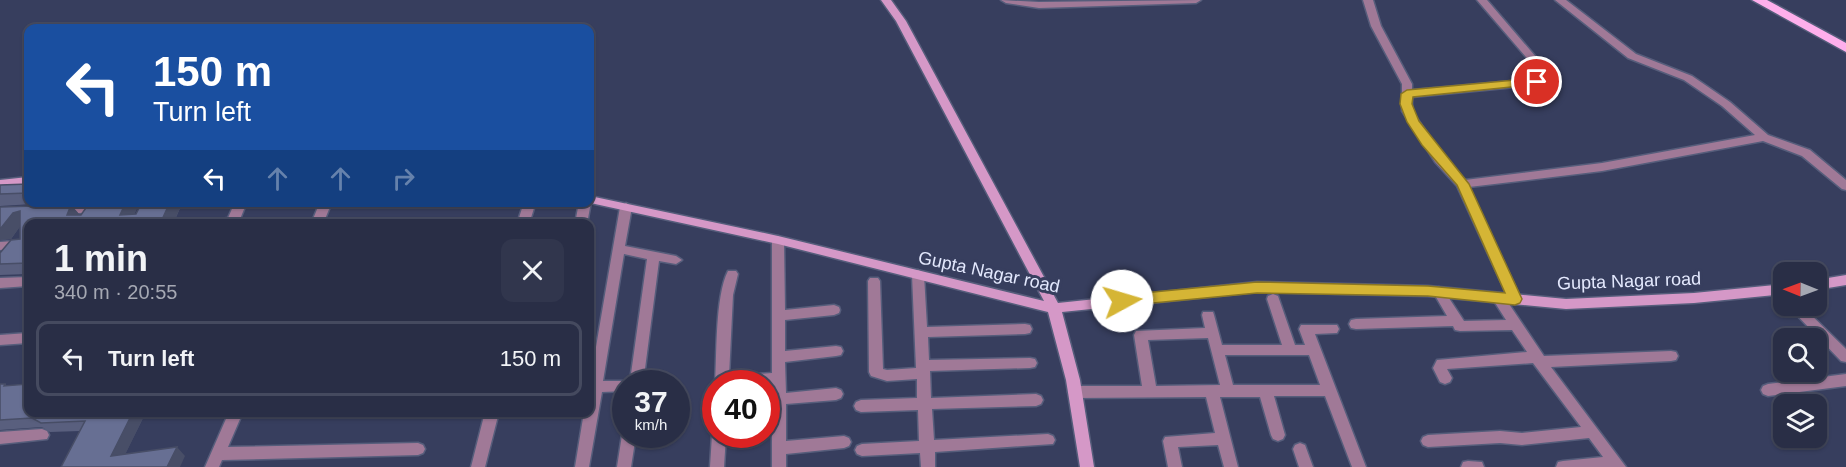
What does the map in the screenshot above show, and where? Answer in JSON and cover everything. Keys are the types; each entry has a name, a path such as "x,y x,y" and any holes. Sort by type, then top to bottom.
{"main road":[{"path":"1758,0 1846,48"},
{"path":"1775,0 1846,39"}],"street":[{"path":"886,0 901,21 1054,308 1075,392 1088,467"},
{"path":"1006,0 1039,5 1196,0"},
{"path":"1368,0 1376,26 1407,84 1407,111 1439,159 1462,184 1515,299"},
{"path":"1407,94 1548,81 1546,73 1482,0"},
{"path":"1560,0 1632,56 1688,78 1726,104 1764,137 1806,153 1846,186"},
{"path":"1462,184 1602,167 1764,137"},
{"path":"0,184 24,181"},
{"name":"Gupta Nagar road","path":"594,201 778,240 1054,308 1257,287 1439,292 1566,304 1773,292"},
{"path":"52,210 85,207"},
{"path":"594,393 626,207"},
{"path":"778,240 778,370"},
{"path":"0,246 22,245"},
{"path":"5,258 22,245"},
{"path":"619,249 676,260"},
{"path":"638,370 654,256"},
{"path":"723,370 727,295 732,274"},
{"path":"918,275 928,467"},
{"path":"1827,283 1846,280"},
{"path":"874,281 876,372 887,376 923,370 1030,363"},
{"path":"0,283 24,282"},
{"path":"1439,292 1460,326 1516,325"},
{"path":"1498,298 1539,360 1617,465"},
{"path":"1272,299 1290,350"},
{"path":"778,316 834,310"},
{"path":"1208,315 1228,391"},
{"path":"1804,316 1846,357"},
{"path":"1356,324 1456,321"},
{"path":"921,333 1025,329"},
{"path":"1332,329 1306,329 1359,467"},
{"path":"1150,392 1140,337 1142,335 1213,333"},
{"path":"0,340 24,338"},
{"path":"1217,350 1314,350"},
{"path":"778,357 836,351"},
{"path":"1445,378 1440,368 1442,364 1671,356"},
{"path":"1768,390 1846,381"},
{"path":"595,387 612,386"},
{"path":"1265,390 1278,435"},
{"path":"1075,392 1329,390"},
{"path":"1212,391 1231,467"},
{"path":"780,399 836,394"},
{"path":"861,406 1036,400"},
{"path":"234,417 214,461 418,449"},
{"path":"478,467 491,417"},
{"path":"582,467 590,417"},
{"path":"1428,441 1500,437 1522,439 1592,432"},
{"path":"0,438 42,435"},
{"path":"1175,467 1170,441 1224,439"},
{"path":"862,450 1048,440"},
{"path":"780,448 844,442"},
{"path":"624,467 627,448"},
{"path":"717,467 718,448"},
{"path":"778,448 779,467"},
{"path":"1300,449 1306,467"},
{"path":"1563,467 1617,465"},
{"path":"1468,467 1477,467"}],"building":[{"path":"24,184 24,193 0,194 0,185"},
{"path":"0,207 70,207 67,215 81,215 87,207 124,207 120,215 136,214 140,207 168,207 162,219 24,219 24,263 0,264 0,253 11,240 20,239 20,211 13,213 0,228"},
{"path":"0,384 5,384 4,386 24,384 24,417 130,417 111,456 177,447 167,467 61,467 85,421 41,423 32,418 0,420"}],"route":[{"path":"1122,301 1257,287 1428,291 1515,299 1462,184 1439,159 1407,111 1407,94 1537,82"}]}
